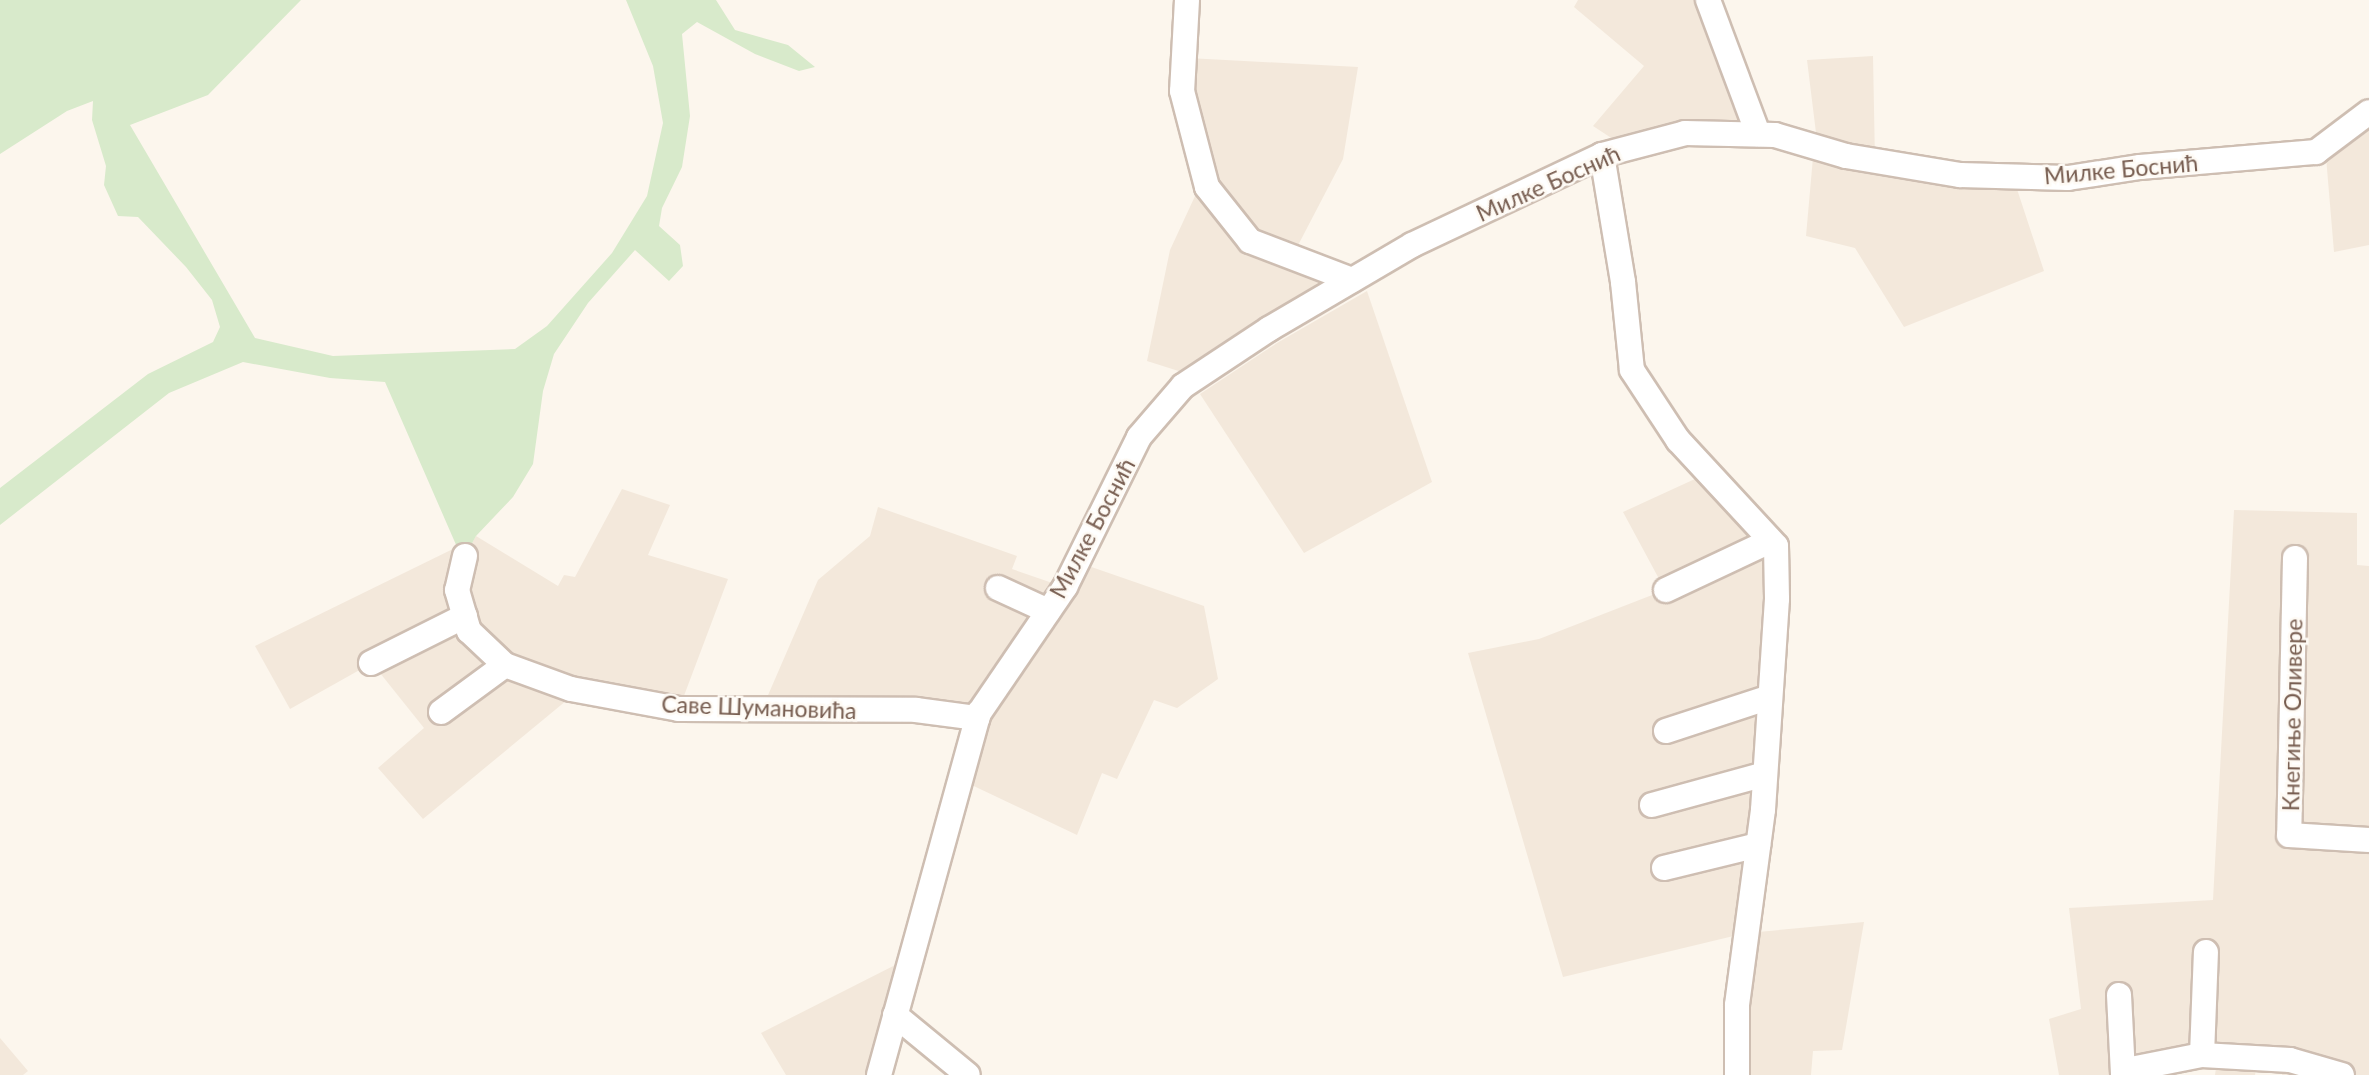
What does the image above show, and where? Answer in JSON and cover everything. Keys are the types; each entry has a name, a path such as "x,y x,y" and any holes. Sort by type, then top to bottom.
{"street":[{"path":"1187,0 1182,91 1207,187 1250,241 1352,280"},
{"path":"1708,0 1758,134"},
{"name":"Милке Боснић","path":"879,1075 977,718 1065,587 1139,437 1183,386 1269,328 1412,245 1602,155 1685,133 1776,135 1846,156 1959,176 2068,178 2140,167 2316,152 2369,112"},
{"path":"1602,155 1623,282 1632,370 1678,440 1776,547 1777,599 1765,774 1737,1005 1737,1075"},
{"path":"1666,590 1770,541"},
{"name":"Саве Шумановића","path":"465,556 457,590 469,631 505,664 571,689 679,709 916,710 977,718"},
{"name":"Кнегиње Оливере","path":"2295,558 2290,835 2369,840"},
{"name":"Милке Боснић","path":"998,588 1048,611"},
{"path":"372,663 465,616"},
{"path":"441,712 505,664"},
{"path":"1666,731 1770,697"},
{"path":"1652,805 1765,774"},
{"path":"1664,868 1758,845"},
{"path":"2202,1055 2206,952"},
{"path":"2119,995 2124,1075"},
{"path":"895,1015 968,1075"},
{"path":"2124,1075 2131,1069 2202,1055 2290,1060 2342,1075"}],"shaded area":[{"path":"1578,0 1716,0 1770,129 1817,141 1807,60 1873,56 1875,161 2013,177 2044,271 1904,327 1855,248 1806,236 1814,146 1775,135 1622,145 1593,126 1644,66 1574,7"},
{"path":"1188,58 1358,67 1343,159 1294,253 1347,274 1188,374 1147,361 1170,250 1202,181"},
{"path":"2369,112 2369,245 2334,252 2325,145"},
{"path":"1367,291 1432,482 1304,553 1200,394 1277,343"},
{"path":"1708,473 1776,546 1747,933 1864,922 1842,1050 1813,1051 1811,1075 1737,1075 1746,933 1563,977 1468,653 1539,639 1665,590 1623,512"},
{"path":"622,489 670,505 648,555 728,579 679,709 578,691 423,819 378,768 424,728 372,663 290,709 255,646 457,547 465,555 476,536 558,586 564,575 575,577"},
{"path":"878,507 1017,556 1012,569 1064,587 1077,562 1204,606 1218,679 1177,708 1154,700 1117,779 1102,773 1077,835 959,779 977,718 762,709 818,580 870,536"},
{"path":"2234,510 2357,513 2357,565 2369,566 2369,1075 2282,1075 2283,1070 2256,1069 2255,1075 2215,1075 2217,1061 2125,1075 2059,1075 2049,1019 2081,1009 2069,908 2213,900"},
{"path":"911,957 879,1075 786,1075 761,1033"},
{"path":"0,1038 28,1071 23,1075 0,1075"}],"green space":[{"path":"0,0 301,0 208,95 130,125 255,338 333,356 515,349 547,326 612,253 647,196 663,123 653,66 626,0 716,0 735,30 788,45 815,67 799,71 755,54 697,22 682,34 690,116 682,167 662,208 659,226 680,245 683,266 669,281 635,250 588,303 554,354 543,391 533,464 513,497 476,536 465,556 457,547 385,382 330,378 243,362 169,393 0,525 0,488 148,374 213,342 220,327 212,300 186,267 138,217 118,216 104,185 106,166 92,120 93,101 67,111 0,154"}]}
